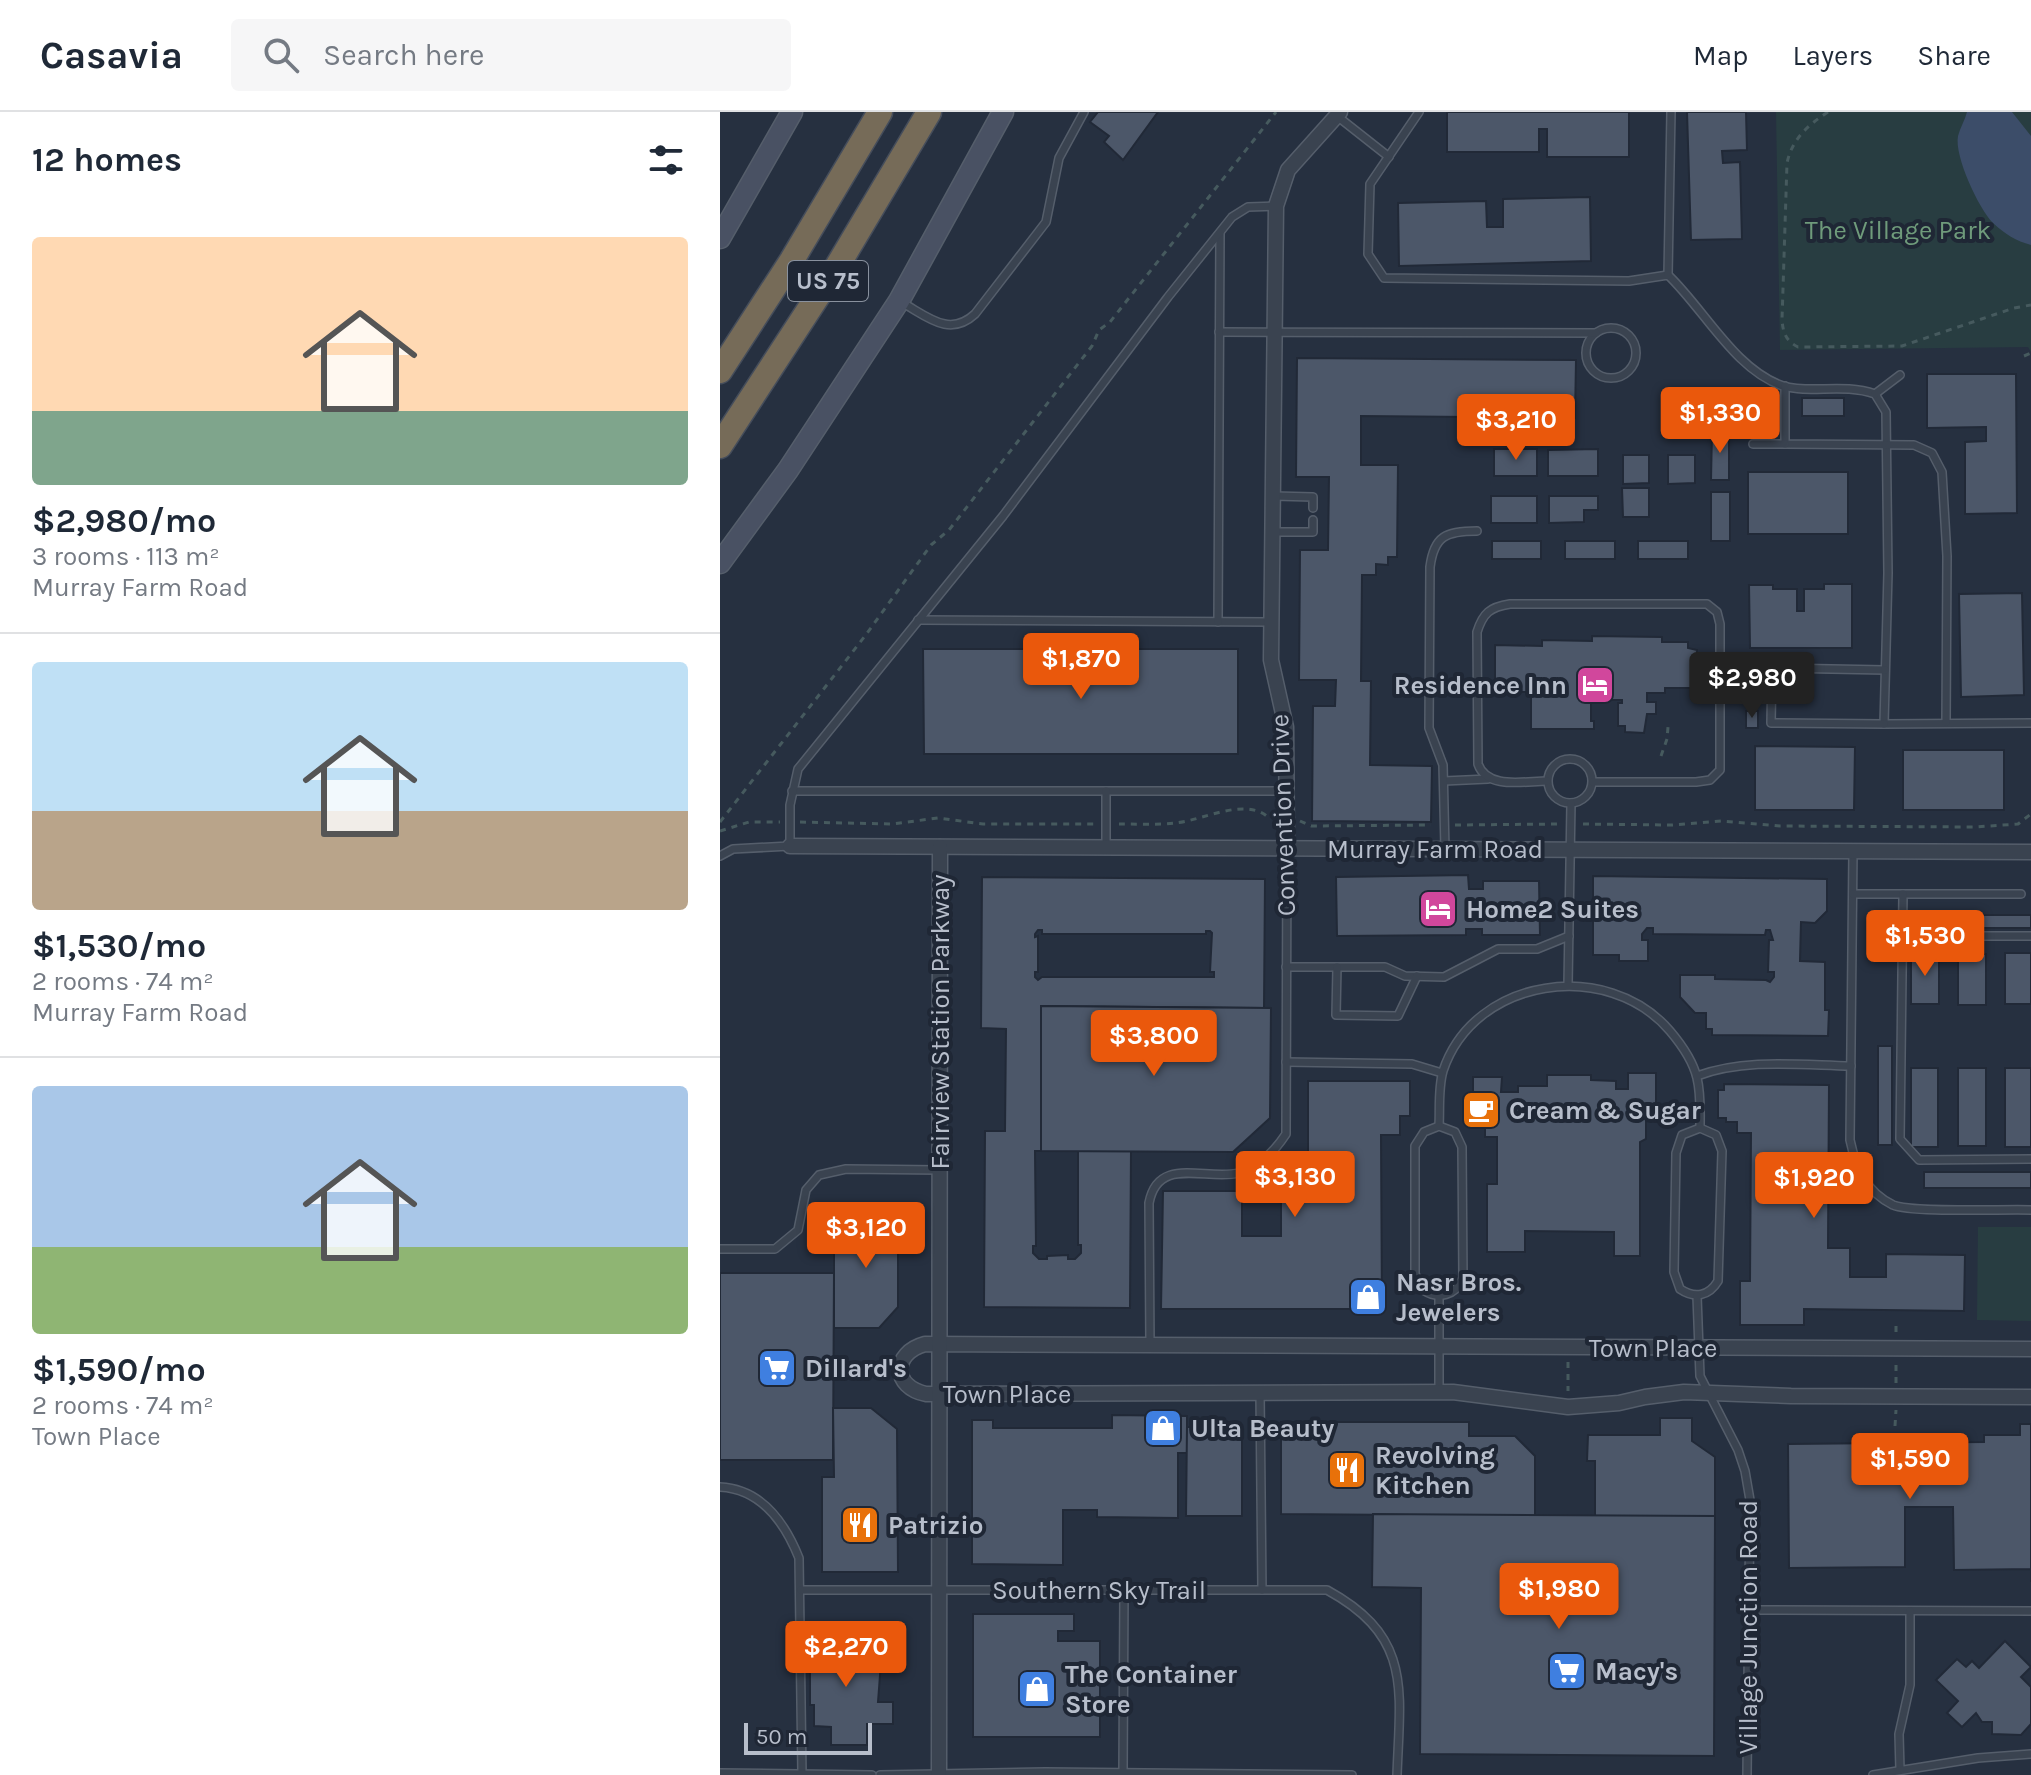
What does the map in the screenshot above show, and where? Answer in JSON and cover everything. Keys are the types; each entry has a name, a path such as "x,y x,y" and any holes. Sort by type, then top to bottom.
{"highway":[{"name":"US 75","path":"720,371 792,260 880,112"},
{"name":"US 75","path":"720,446 818,297 929,112"}],"main road":[{"path":"720,238 792,112"},
{"path":"720,563 804,446 899,301 1003,112"}],"street":[{"name":"Convention Drive","path":"1287,849 1286,727 1271,660 1276,206 1288,170 1338,114"},
{"name":"Murray Farm Road","path":"790,846 2031,852"},
{"name":"Fairview Station Parkway","path":"938,1774 940,847"},
{"name":"Town Place","path":"2031,1349 939,1344 914,1347 905,1354 901,1364 901,1375 906,1385 915,1392 938,1393 1439,1393 1568,1407 1619,1403 1684,1392 2031,1397"}],"lane":[{"path":"899,301 948,326 966,323 975,314 1046,222 1059,158 1084,112"},
{"path":"1419,112 1370,184 1368,254 1384,278 1629,281 1668,275"},
{"path":"1671,112 1668,275 1745,364 1762,376 1785,386 1858,388 1875,394 1886,412 1888,573 1884,724"},
{"path":"1338,114 1389,157"},
{"path":"720,856 733,849 790,846 792,791 798,769 1003,516 1159,308 1232,217 1248,207 1276,206"},
{"path":"1218,622 1220,233"},
{"path":"1219,332 1596,333 1613,328 1630,336 1637,353 1630,371 1614,379 1595,374 1586,358 1586,349 1596,333"},
{"path":"1875,394 1900,375"},
{"path":"1785,386 1785,444"},
{"path":"1753,444 1914,445 1932,453 1942,472 1947,556 1946,722"},
{"path":"1273,496 1313,497 1313,508"},
{"path":"1272,532 1313,532 1313,520"},
{"path":"1445,849 1443,765 1429,728 1430,567 1433,548 1446,534 1477,531"},
{"path":"1488,779 1481,773 1478,764 1477,632 1482,617 1494,606 1707,604 1717,612 1720,624 1720,770 1710,780 1696,782 1593,782"},
{"path":"918,620 1272,622"},
{"path":"1885,670 1772,668 1771,723 2031,723"},
{"path":"1570,759 1589,768 1593,782 1588,795 1571,803 1552,795 1547,781 1548,774 1557,763 1570,759"},
{"path":"1444,781 1547,781"},
{"path":"792,791 1287,791"},
{"path":"1106,791 1106,848"},
{"path":"1568,985 1571,803"},
{"name":"Convention Drive","path":"1150,1345 1149,1203 1156,1183 1178,1173 1237,1173 1259,1164 1275,1150 1286,1134 1287,849"},
{"path":"1853,851 1850,1140 1855,1166 1871,1188 1895,1206 2031,1210"},
{"path":"1853,894 2021,894"},
{"path":"1903,894 1900,1139 1919,1160 2031,1159"},
{"path":"1286,967 1385,967 1405,976 1444,977 1498,949 1537,949 1569,936"},
{"path":"1902,936 2031,936"},
{"path":"1337,967 1336,1015 1398,1016 1417,976"},
{"path":"1439,1126 1442,1073 1454,1048 1471,1027 1491,1009 1528,991 1568,985 1602,989 1633,1001 1661,1020 1683,1046 1697,1076 1700,1128"},
{"path":"1286,1062 1412,1064 1442,1073"},
{"path":"1697,1076 1718,1068 1750,1065 1851,1066"},
{"path":"1439,1126 1455,1132 1462,1147 1463,1278 1454,1291 1439,1296 1423,1290 1415,1274 1415,1146 1424,1132 1439,1126"},
{"path":"1700,1128 1716,1135 1722,1151 1718,1281 1706,1294 1697,1296 1680,1289 1675,1281 1676,1168 1677,1143 1690,1129 1700,1128"},
{"path":"720,1249 775,1249 798,1230 806,1190 819,1175 846,1169 939,1170"},
{"path":"1439,1296 1439,1393"},
{"name":"Village Junction Road","path":"1697,1296 1700,1376 1726,1423 1745,1471 1750,1500 1747,1775"},
{"path":"1260,1393 1262,1590"},
{"path":"720,1487 749,1495 777,1516 789,1533 799,1558 802,1774"},
{"name":"Southern Sky Trail","path":"801,1590 1327,1590 1346,1600 1378,1630 1388,1646 1400,1682 1397,1775"},
{"path":"1123,1772 1124,1590"},
{"path":"1748,1610 2031,1611"},
{"path":"1900,1770 1899,1734 1910,1685 1910,1611"},
{"path":"1873,1775 1978,1758 2031,1754"},
{"path":"880,1775 1123,1772 1352,1775"},
{"path":"720,1773 872,1775"}],"path":[{"path":"720,822 865,636 931,545 949,530 1083,358 1099,330 1110,322 1276,112"},
{"path":"1828,112 1794,142 1787,163 1782,320 1786,338 1798,347 1902,346 2031,305"},
{"path":"2024,356 2031,353"},
{"path":"1661,756 1668,727"},
{"path":"720,831 749,822 892,824 938,818 983,824 1176,823 1204,814 1253,809 1263,811 1272,821 1304,821 1311,826 1672,825 1721,821 1780,826 1975,827 2018,824 2031,814"},
{"path":"1895,1426 1896,1326"},
{"path":"1568,1347 1568,1407"}],"green space":[{"name":"The Village Park","path":"1776,112 2031,112 2031,352 2028,347 1780,350"},
{"path":"1978,1227 2031,1227 2031,1321 1977,1320"}],"water":[{"path":"1967,112 2012,112 2031,136 2031,245 2011,237 1993,223 1975,195 1958,145"}],"building":[{"path":"1098,112 1158,112 1123,160 1104,142 1109,136 1090,122"},
{"path":"1447,112 1629,112 1629,157 1547,157 1547,129 1539,129 1539,152 1447,152"},
{"path":"1687,112 1746,112 1747,150 1722,151 1723,163 1740,162 1742,239 1691,240"},
{"path":"1590,197 1591,261 1399,266 1398,203 1486,201 1487,227 1503,227 1503,199"},
{"path":"1297,358 1576,360 1575,418 1361,416 1361,465 1398,465 1397,557 1388,557 1388,565 1376,564 1376,575 1362,575 1361,681 1371,681 1370,765 1432,766 1431,822 1312,821 1313,706 1335,706 1336,680 1299,680 1300,550 1328,550 1329,477 1296,477"},
{"path":"1927,374 2016,374 2017,513 1965,514 1965,442 1986,441 1986,427 1927,428"},
{"path":"1668,398 1721,398 1692,421 1668,421"},
{"path":"1802,398 1844,398 1844,416 1802,416"},
{"path":"1712,430 1729,431 1729,480 1711,480"},
{"path":"1494,449 1537,449 1537,476 1494,476"},
{"path":"1598,449 1598,476 1548,476 1548,450"},
{"path":"1623,455 1649,455 1649,483 1623,484"},
{"path":"1668,455 1695,455 1695,483 1668,484"},
{"path":"1748,472 1848,472 1848,534 1748,534"},
{"path":"1622,488 1649,488 1649,517 1623,517"},
{"path":"1711,492 1730,492 1730,541 1711,541"},
{"path":"1491,496 1537,496 1537,523 1491,523"},
{"path":"1549,496 1598,496 1598,510 1584,510 1584,522 1549,523"},
{"path":"1492,541 1541,541 1541,559 1492,559"},
{"path":"1565,541 1615,541 1615,559 1565,559"},
{"path":"1638,541 1688,541 1688,559 1638,559"},
{"path":"1824,584 1852,584 1852,648 1750,648 1749,585 1797,589 1797,611 1804,611 1804,589 1824,589"},
{"path":"2022,593 2024,695 1961,697 1959,594"},
{"name":"Residence Inn","path":"1592,636 1662,637 1662,642 1688,642 1688,648 1697,650 1694,688 1665,688 1665,693 1647,693 1647,702 1656,702 1656,714 1647,714 1644,733 1625,732 1625,726 1618,726 1618,703 1622,700 1591,700 1594,729 1531,729 1531,692 1495,692 1495,645 1542,646 1542,640 1592,641"},
{"path":"923,649 1238,649 1238,754 924,754"},
{"path":"1746,711 1758,711 1758,728 1746,728"},
{"path":"1755,746 1855,747 1854,810 1755,810"},
{"path":"1903,750 2004,750 2004,810 1903,810"},
{"name":"Home2 Suites","path":"1468,875 1469,889 1483,889 1483,881 1539,881 1540,935 1482,935 1482,929 1466,929 1466,935 1337,936 1336,877"},
{"path":"1593,876 1827,879 1827,911 1815,923 1801,922 1800,961 1825,962 1828,1036 1712,1035 1712,1029 1706,1029 1706,1013 1695,1013 1680,997 1680,975 1715,975 1715,979 1770,982 1774,972 1768,972 1769,940 1773,940 1770,930 1766,930 1765,935 1653,934 1653,928 1647,928 1642,940 1648,940 1648,961 1619,961 1619,955 1593,955"},
{"path":"982,877 1265,879 1264,1008 1041,1006 1041,1151 1035,1151 1036,1246 1033,1246 1033,1253 1039,1259 1068,1255 1068,1259 1075,1259 1081,1253 1081,1245 1078,1245 1078,1151 1131,1151 1130,1308 984,1307 985,1131 1005,1131 1006,1029 981,1028","holes":["1042,930 1042,934 1206,934 1210,931 1210,972 1214,972 1214,977 1042,977 1038,980 1035,977 1035,972 1038,972 1038,936 1035,937 1035,934"]},
{"path":"1927,914 1969,914 1969,928 1927,928"},
{"path":"1977,915 2031,915 2031,928 1977,928"},
{"path":"1911,953 1939,953 1939,1004 1911,1004"},
{"path":"2005,953 2031,953 2031,1004 2005,1004"},
{"path":"1958,954 1986,954 1986,1005 1958,1005"},
{"path":"1041,1006 1271,1008 1270,1118 1233,1152 1041,1151"},
{"path":"1878,1046 1892,1046 1892,1145 1878,1145"},
{"path":"1911,1068 1938,1068 1938,1147 1911,1147"},
{"path":"1958,1068 1986,1068 1986,1146 1958,1146"},
{"path":"2005,1068 2031,1068 2031,1147 2005,1147"},
{"path":"1628,1073 1656,1073 1656,1119 1646,1119 1646,1139 1640,1142 1640,1256 1614,1256 1614,1232 1525,1231 1525,1252 1487,1252 1487,1184 1497,1184 1497,1137 1485,1137 1485,1119 1473,1119 1473,1077 1502,1077 1501,1092 1518,1092 1518,1086 1547,1086 1547,1075 1591,1075 1591,1080 1616,1081 1616,1089 1628,1089"},
{"path":"1308,1081 1410,1081 1410,1116 1400,1116 1400,1135 1381,1135 1382,1309 1161,1309 1163,1191 1242,1191 1242,1236 1281,1236 1281,1188 1308,1188"},
{"path":"1724,1084 1829,1085 1828,1248 1850,1248 1850,1277 1886,1277 1886,1254 1965,1255 1964,1311 1804,1309 1804,1325 1740,1325 1740,1281 1750,1281 1751,1133 1737,1133 1737,1122 1718,1118 1718,1090 1724,1090"},
{"path":"1924,1172 2031,1172 2031,1188 1924,1188"},
{"path":"857,1211 898,1211 898,1307 879,1328 834,1328 834,1220 857,1219"},
{"name":"Dillard's","path":"720,1273 834,1273 833,1460 720,1460"},
{"name":"Patrizio","path":"833,1408 871,1408 897,1429 898,1572 822,1572 822,1477 834,1477"},
{"path":"1112,1415 1187,1416 1187,1453 1178,1453 1178,1518 1097,1517 1097,1510 1063,1510 1063,1565 972,1564 972,1420 993,1420 993,1428 1112,1428"},
{"path":"1660,1418 1692,1418 1692,1441 1715,1457 1715,1516 1595,1516 1595,1461 1587,1461 1588,1435 1660,1435"},
{"path":"1281,1422 1469,1422 1469,1436 1515,1436 1535,1456 1535,1516 1281,1514"},
{"path":"2020,1424 2031,1424 2031,1569 1954,1570 1953,1507 1905,1507 1905,1567 1789,1568 1788,1444 1984,1442 1984,1435 2020,1435"},
{"path":"1187,1427 1242,1427 1242,1516 1186,1516"},
{"name":"Macy's","path":"1373,1514 1715,1516 1714,1756 1420,1754 1421,1588 1372,1587"},
{"name":"The Container Store","path":"973,1614 1074,1614 1074,1631 1058,1631 1058,1641 1100,1641 1100,1737 973,1737"},
{"path":"810,1638 870,1638 870,1662 881,1662 878,1702 893,1702 893,1724 867,1724 867,1745 831,1745 831,1727 814,1726 814,1705 810,1705"},
{"path":"2005,1641 2031,1667 2021,1677 2031,1687 2031,1724 2021,1735 1992,1734 1992,1722 1982,1722 1976,1713 1962,1727 1947,1713 1958,1701 1936,1680 1957,1659 1966,1667 1972,1661 1979,1668"}],"place":[{"name":"Residence Inn","path":"1595,685"},
{"name":"Home2 Suites","path":"1438,909"},
{"name":"Cream & Sugar","path":"1481,1110"},
{"name":"Nasr Bros. Jewelers","path":"1368,1297"},
{"name":"Dillard's","path":"777,1368"},
{"name":"Ulta Beauty","path":"1163,1428"},
{"name":"Revolving Kitchen","path":"1347,1470"},
{"name":"Patrizio","path":"860,1525"},
{"name":"Macy's","path":"1567,1671"},
{"name":"The Container Store","path":"1037,1689"}]}
